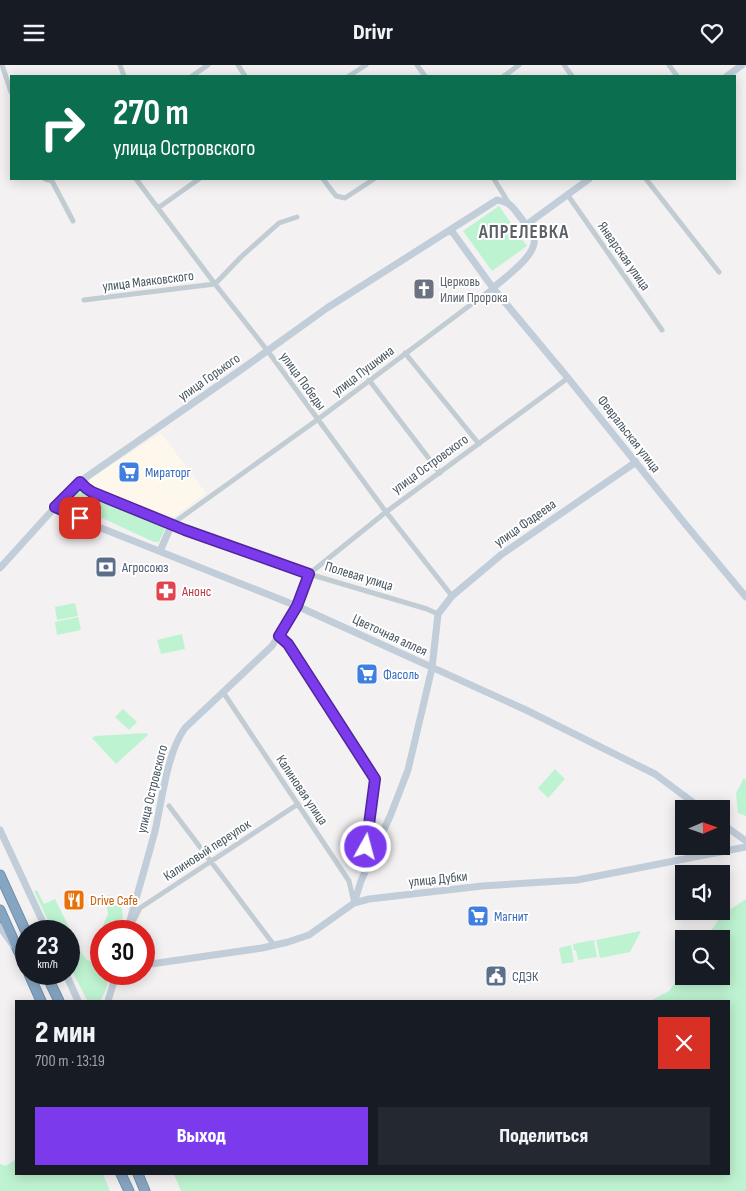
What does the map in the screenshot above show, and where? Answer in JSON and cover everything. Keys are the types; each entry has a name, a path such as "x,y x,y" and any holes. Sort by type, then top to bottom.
{"highway":[{"path":"0,875 21,920"},
{"path":"0,910 15,943"},
{"path":"34,985 41,1000"},
{"path":"51,985 59,1000"},
{"path":"121,1175 128,1191"},
{"path":"138,1175 145,1191"}],"street":[{"path":"2,65 10,89"},
{"path":"193,75 208,65"},
{"path":"351,75 366,65"},
{"path":"505,75 519,65"},
{"path":"728,75 742,65"},
{"path":"54,180 74,221"},
{"name":"улица Победы","path":"137,180 267,350 386,512 452,595"},
{"path":"158,208 198,180"},
{"path":"323,180 336,196 345,198 372,180"},
{"path":"492,288 530,255 534,246 534,238 495,180"},
{"path":"526,225 588,180"},
{"path":"647,180 719,272"},
{"name":"Январская улица","path":"567,194 662,330"},
{"name":"улица Горького","path":"0,568 80,482 334,303 451,230 493,201 508,202"},
{"path":"215,284 242,256 279,223 297,217"},
{"name":"Февральская улица","path":"451,230 492,288 568,378 746,597"},
{"name":"улица Маяковского","path":"84,300 215,284"},
{"name":"улица Пушкина","path":"172,524 317,420 492,288"},
{"path":"406,353 479,444"},
{"name":"улица Островского","path":"309,574 386,512 568,378"},
{"path":"369,381 440,473"},
{"name":"улица Фадеева","path":"438,614 452,595 502,554 636,462"},
{"name":"Полевая улица","path":"80,482 92,492 185,530 309,574 438,614"},
{"name":"Цветочная аллея","path":"55,507 91,524 297,606 580,735 655,773 690,800"},
{"path":"160,551 172,524"},
{"path":"297,606 309,574"},
{"name":"улица Островского","path":"130,920 145,871 172,757 179,736 185,728 262,657 279,636 297,606"},
{"path":"354,903 364,873 408,770 432,668 438,614"},
{"path":"279,636 288,644 375,779 364,873"},
{"name":"Калиновая улица","path":"223,692 349,881 354,903"},
{"name":"Калиновый переулок","path":"134,920 140,908 298,804"},
{"path":"169,807 274,945"},
{"path":"730,829 746,841"},
{"path":"0,830 42,920"},
{"name":"улица Дубки","path":"155,963 274,945 309,935 354,903 369,899 482,886 577,880 746,847"},
{"path":"0,927 15,948"},
{"path":"71,985 78,1000"},
{"path":"72,985 82,1000"},
{"path":"108,1000 113,985"}],"shaded area":[{"path":"161,433 206,493 174,517 105,493 89,483 91,478"}],"green space":[{"path":"499,206 527,246 492,271 463,231"},
{"path":"80,491 161,524 165,529 159,542 154,542 74,505 73,500 76,492"},
{"path":"75,603 78,616 57,620 55,607"},
{"path":"78,617 81,630 57,635 55,622"},
{"path":"182,634 185,649 161,654 157,640"},
{"path":"123,709 137,722 129,730 115,717"},
{"path":"146,733 148,735 116,764 92,738 95,736"},
{"path":"555,769 565,779 548,798 538,788"},
{"path":"744,778 746,781 746,816 738,813 736,793"},
{"path":"37,890 44,904 55,899 65,920 48,920 34,891"},
{"path":"108,895 118,900 122,909 123,920 105,920 108,914 106,901"},
{"path":"746,899 746,1191 181,1191 174,1175 730,1175 730,1000 652,1000 669,991 675,983 675,985 730,985 730,930 711,930 718,920 730,920 730,910"},
{"path":"641,931 630,952 600,958 596,940"},
{"path":"594,940 597,957 578,960 573,944"},
{"path":"571,945 574,962 562,964 559,948"},
{"path":"80,950 87,960 90,961 90,985 107,985 101,1000 87,1000 79,985"},
{"path":"15,1160 15,1175 103,1175 110,1191 0,1191 0,1164 6,1166"}],"place":[{"name":"Церковь Илии Пророка","path":"424,289"},
{"name":"Мираторг","path":"129,472"},
{"name":"Агросоюз","path":"106,567"},
{"name":"Анонс","path":"166,591"},
{"name":"Фасоль","path":"367,674"},
{"name":"Drive Cafe","path":"74,900"},
{"name":"Магнит","path":"478,916"},
{"name":"СДЭК","path":"496,976"}],"district":[{"name":"АПРЕЛЕВКА","path":"524,232"}],"route":[{"path":"80,518 55,507 80,482 92,492 185,530 309,574 297,606 279,636 288,644 375,779 366,847"}]}
